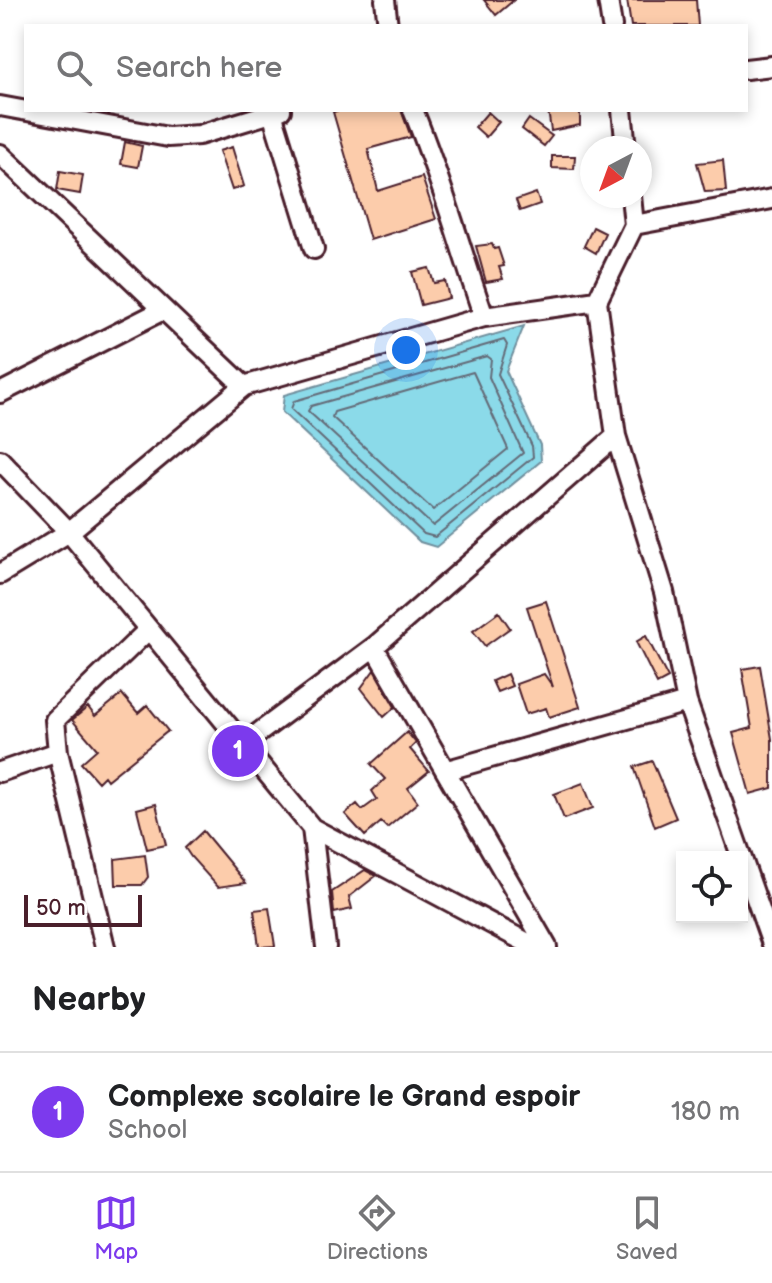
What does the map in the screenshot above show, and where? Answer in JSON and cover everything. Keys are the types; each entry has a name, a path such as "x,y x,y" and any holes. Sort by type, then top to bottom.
{"street":[{"path":"385,0 388,24"},
{"path":"608,0 612,24"},
{"path":"748,69 772,66"},
{"path":"0,106 24,110"},
{"path":"33,112 168,137 199,135 273,112"},
{"path":"276,112 314,249"},
{"path":"414,112 436,166 453,228 484,317"},
{"path":"622,112 625,136"},
{"path":"0,154 244,386"},
{"path":"634,225 772,199"},
{"path":"632,208 634,225 597,301 616,436 664,592 687,702 772,944"},
{"path":"0,574 69,532 244,386 484,317 597,301"},
{"path":"0,393 163,310"},
{"path":"245,743 374,647 616,436"},
{"path":"0,460 69,532 312,828 535,947"},
{"path":"105,947 58,752 55,720 148,630"},
{"path":"374,647 448,770 547,947"},
{"path":"448,770 687,702"},
{"path":"0,772 58,752"},
{"path":"312,828 326,947"}],"water":[{"path":"524,326 506,371 540,445 541,461 436,547 420,542 282,412 284,395"}],"building":[{"path":"484,0 514,0 496,15"},
{"path":"627,0 696,0 698,24 631,24"},
{"path":"333,112 402,112 411,137 368,149 378,191 422,177 436,219 370,240"},
{"path":"488,112 499,122 486,137 475,127"},
{"path":"548,112 580,112 580,125 551,131"},
{"path":"529,119 552,136 544,146 522,129"},
{"path":"125,142 142,146 138,167 121,164"},
{"path":"232,147 244,186 232,190 219,151"},
{"path":"552,156 575,156 574,169 552,168"},
{"path":"723,160 726,191 705,192 697,163"},
{"path":"60,171 83,175 80,194 57,190"},
{"path":"536,193 540,204 520,211 516,200"},
{"path":"593,227 605,233 596,253 584,246"},
{"path":"492,244 494,249 498,248 504,266 499,267 503,279 486,282 476,246"},
{"path":"429,268 434,283 445,281 449,298 421,305 412,272"},
{"path":"546,601 580,707 549,717 546,708 526,714 516,684 544,674 553,687 527,607"},
{"path":"499,612 510,628 485,646 473,631"},
{"path":"646,636 668,678 657,684 636,642"},
{"path":"760,666 772,739 772,788 750,794 733,733 752,728 742,669"},
{"path":"374,670 395,707 384,717 361,688"},
{"path":"507,674 512,686 497,692 492,681"},
{"path":"122,694 138,713 147,705 168,731 107,780 104,776 98,782 81,763 97,749 72,720 88,707 95,716"},
{"path":"407,732 416,743 410,749 429,771 408,788 418,802 387,828 381,822 365,836 345,814 357,804 362,810 377,799 372,791 385,779 371,764"},
{"path":"652,761 676,818 655,827 634,767"},
{"path":"583,783 593,808 564,819 554,794"},
{"path":"156,804 166,845 147,849 137,809"},
{"path":"203,831 246,883 218,887 191,857 185,848"},
{"path":"145,855 148,877 142,885 116,885 115,859"},
{"path":"365,870 376,876 349,897 352,909 334,913 332,892"},
{"path":"269,908 275,946 259,947 254,910"}],"place":[{"name":"Complexe scolaire le Grand espoir","path":"238,751"}]}
